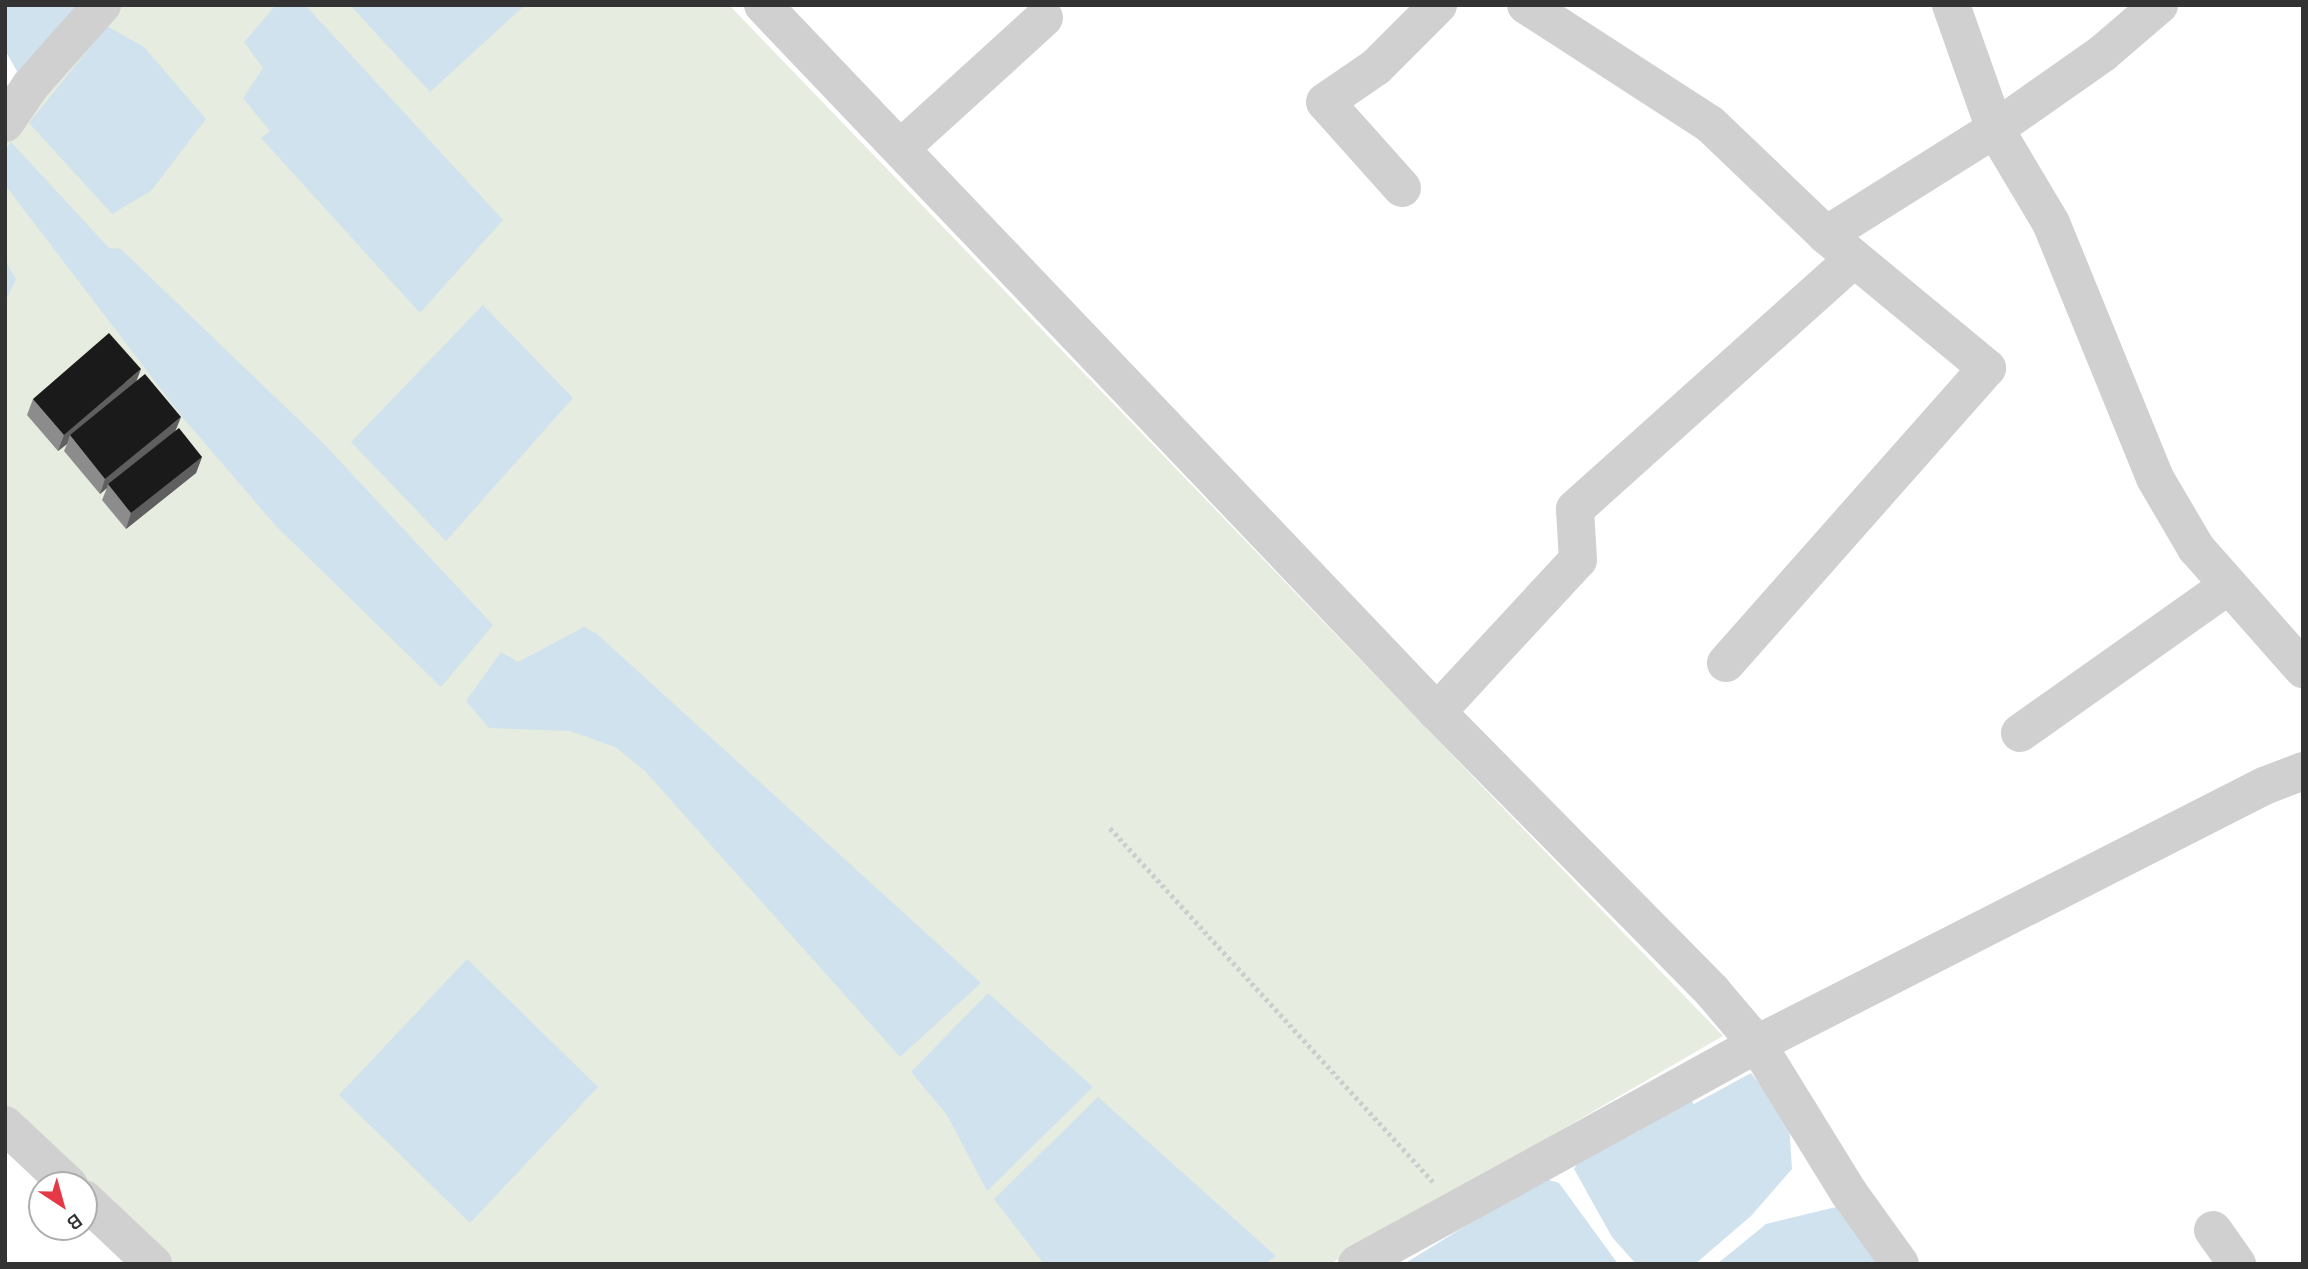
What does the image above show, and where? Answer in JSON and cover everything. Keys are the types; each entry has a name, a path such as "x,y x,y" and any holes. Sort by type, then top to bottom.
{"street":[{"path":"5,123 31,85 102,5"},
{"path":"763,5 902,147 1437,712 1712,991 1757,1044 1849,1193 1900,1264"},
{"path":"1402,188 1325,102 1376,66 1438,5"},
{"path":"1526,5 1710,124 1840,247 1987,368 1726,663"},
{"path":"1951,5 1995,129 2051,223 2155,478 2196,548 2303,669"},
{"path":"1437,712 1578,561 1575,509 1840,247 1995,129 2103,53 2159,5"},
{"path":"902,147 1044,18"},
{"path":"2020,733 2228,586"},
{"path":"1357,1264 1757,1044 2264,786 2303,771"},
{"path":"5,1125 54,1171"},
{"path":"98,1212 153,1264"},
{"path":"2213,1230 2237,1264"}],"path":[{"path":"1110,828 1399,1139 1456,1210"}],"shaded area":[{"path":"116,5 729,5 1723,1036 1330,1264 171,1264 98,1195 98,1171 72,1171 5,1108 5,140"}],"water":[{"path":"5,5 79,5 18,73 5,50"},
{"path":"276,5 305,5 503,220 420,313 261,138 270,131 243,98 263,68 244,42"},
{"path":"350,5 525,5 430,92"},
{"path":"107,26 144,47 206,119 151,191 112,214 29,123"},
{"path":"11,142 109,248 121,249 324,444 493,625 441,687 276,526 183,418 5,185 5,150"},
{"path":"5,260 16,279 5,302"},
{"path":"483,305 573,398 446,541 351,442"},
{"path":"584,627 597,634 981,983 900,1057 644,770 615,747 570,731 489,728 466,701 501,652 518,662"},
{"path":"467,959 598,1087 470,1223 339,1095"},
{"path":"988,993 1093,1087 987,1191 947,1115 911,1072"},
{"path":"1751,1073 1789,1122 1792,1169 1751,1216 1695,1264 1636,1264 1612,1237 1574,1169 1581,1157 1689,1098 1694,1104"},
{"path":"1098,1097 1276,1256 1264,1264 1044,1264 994,1199"},
{"path":"1543,1178 1559,1183 1618,1264 1404,1264"},
{"path":"1836,1207 1879,1264 1717,1264 1766,1224"}],"building":[{"path":"109,333 141,369 64,435 33,399"},
{"path":"145,374 181,417 105,479 70,435"},
{"path":"179,428 202,457 131,513 108,484"}]}
